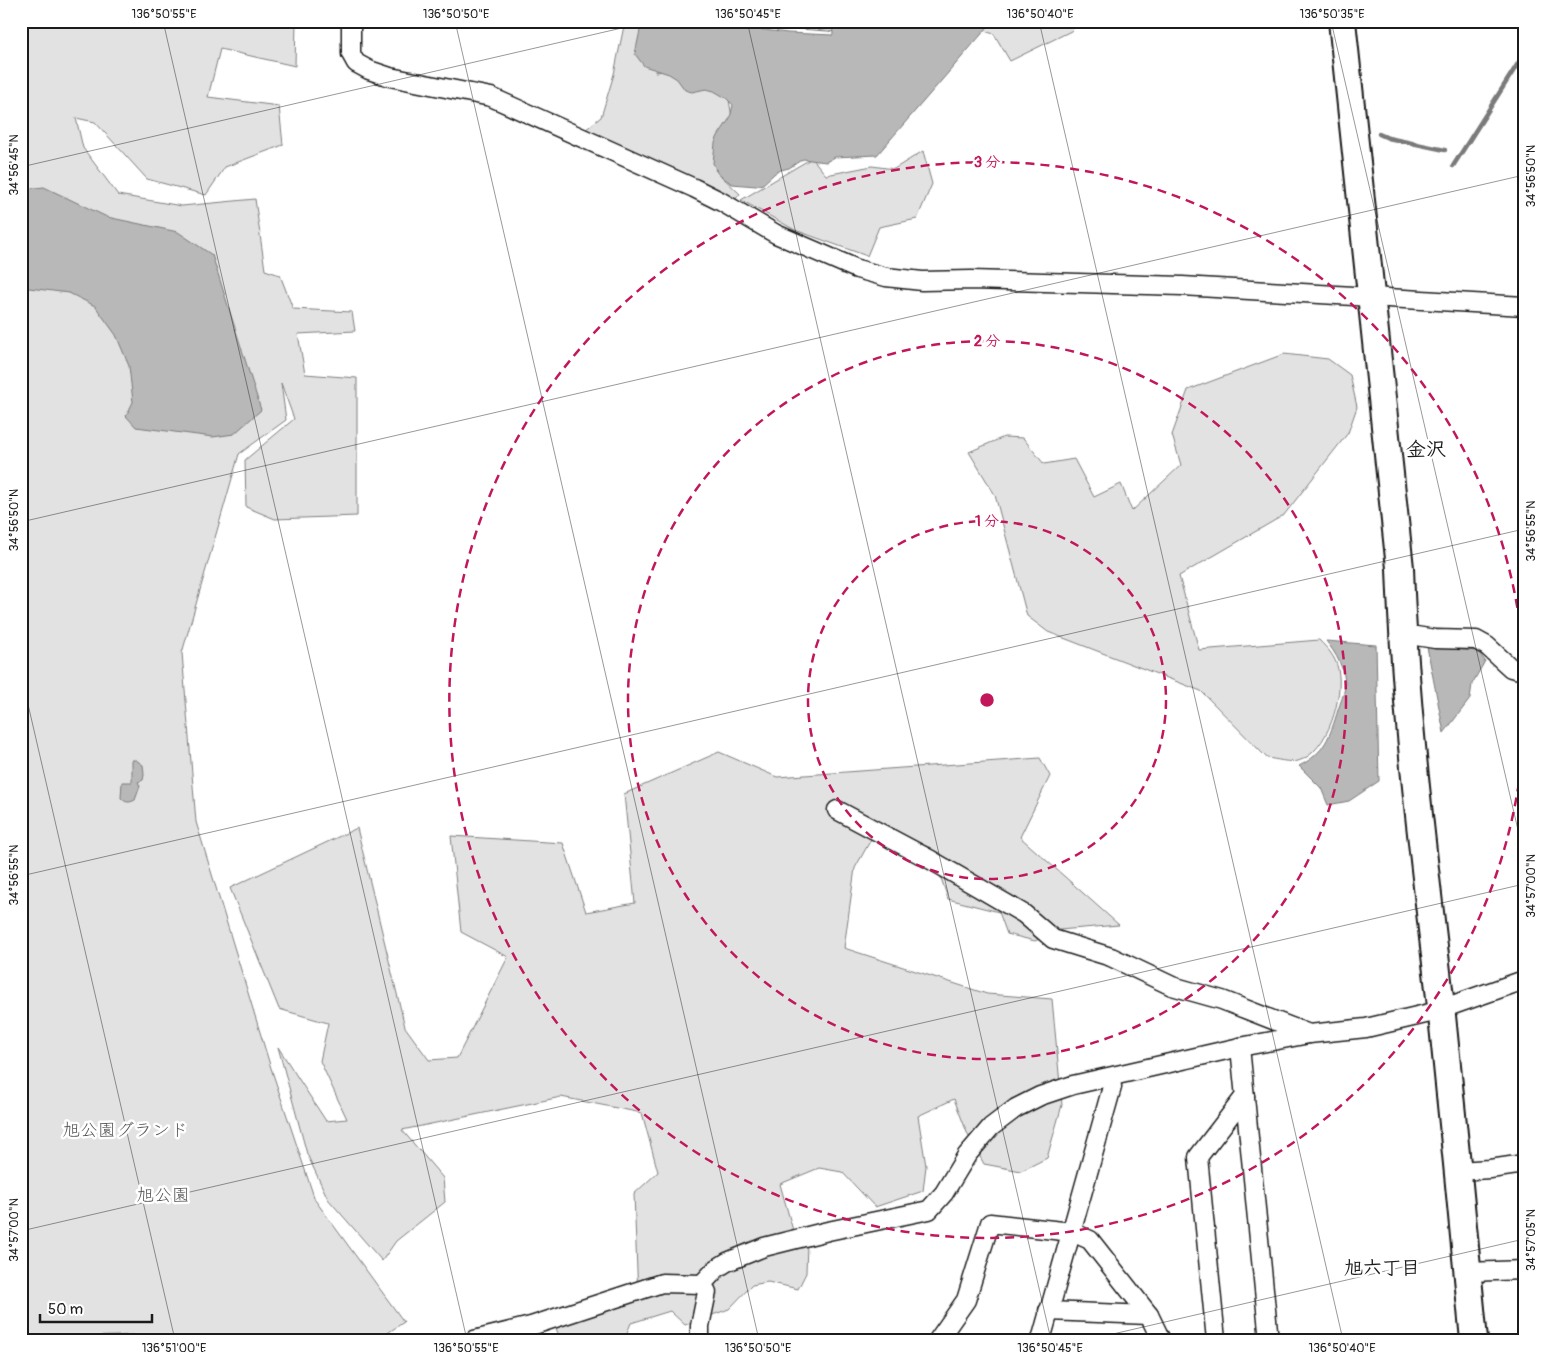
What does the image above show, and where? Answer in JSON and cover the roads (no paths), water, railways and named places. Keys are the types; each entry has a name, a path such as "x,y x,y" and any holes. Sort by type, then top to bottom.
{"street":[{"path":"351,21 350,54 356,63 369,70 390,77 491,97 694,188 776,234 856,269 886,277 922,281 971,280 1182,286 1524,306"},
{"path":"1342,21 1400,568 1403,641 1416,786 1441,1009 1474,1340"},
{"path":"1403,641 1416,636 1436,639 1476,640 1487,646 1511,668 1524,671"},
{"path":"837,810 931,860 1024,914 1053,939 1112,956 1172,986 1222,1000 1309,1034"},
{"path":"474,1340 531,1326 662,1283 702,1284 716,1269 727,1262 764,1247 828,1231 929,1210 944,1193 968,1154 991,1127 1016,1108 1040,1096 1073,1085 1240,1047 1309,1034 1366,1028 1441,1009 1524,980"},
{"path":"1240,1047 1265,1339"},
{"path":"1041,1340 1112,1087 1111,1077"},
{"path":"1216,1340 1198,1157 1245,1096"},
{"path":"1457,1171 1524,1164"},
{"path":"938,1340 966,1300 990,1223 1072,1232 1090,1240 1149,1315 1162,1340"},
{"path":"1467,1272 1524,1270"},
{"path":"700,1340 700,1326 707,1292 702,1284"},
{"path":"1048,1311 1149,1315"}],"waterway":[{"path":"1453,166 1524,54"},
{"path":"1379,134 1388,138 1445,150"}],"district":[{"name":"金沢","path":"1426,449"},
{"name":"旭六丁目","path":"1382,1268"}],"park label":[{"name":"旭公園グランド","path":"125,1130"},
{"name":"旭公園","path":"163,1195"}]}
